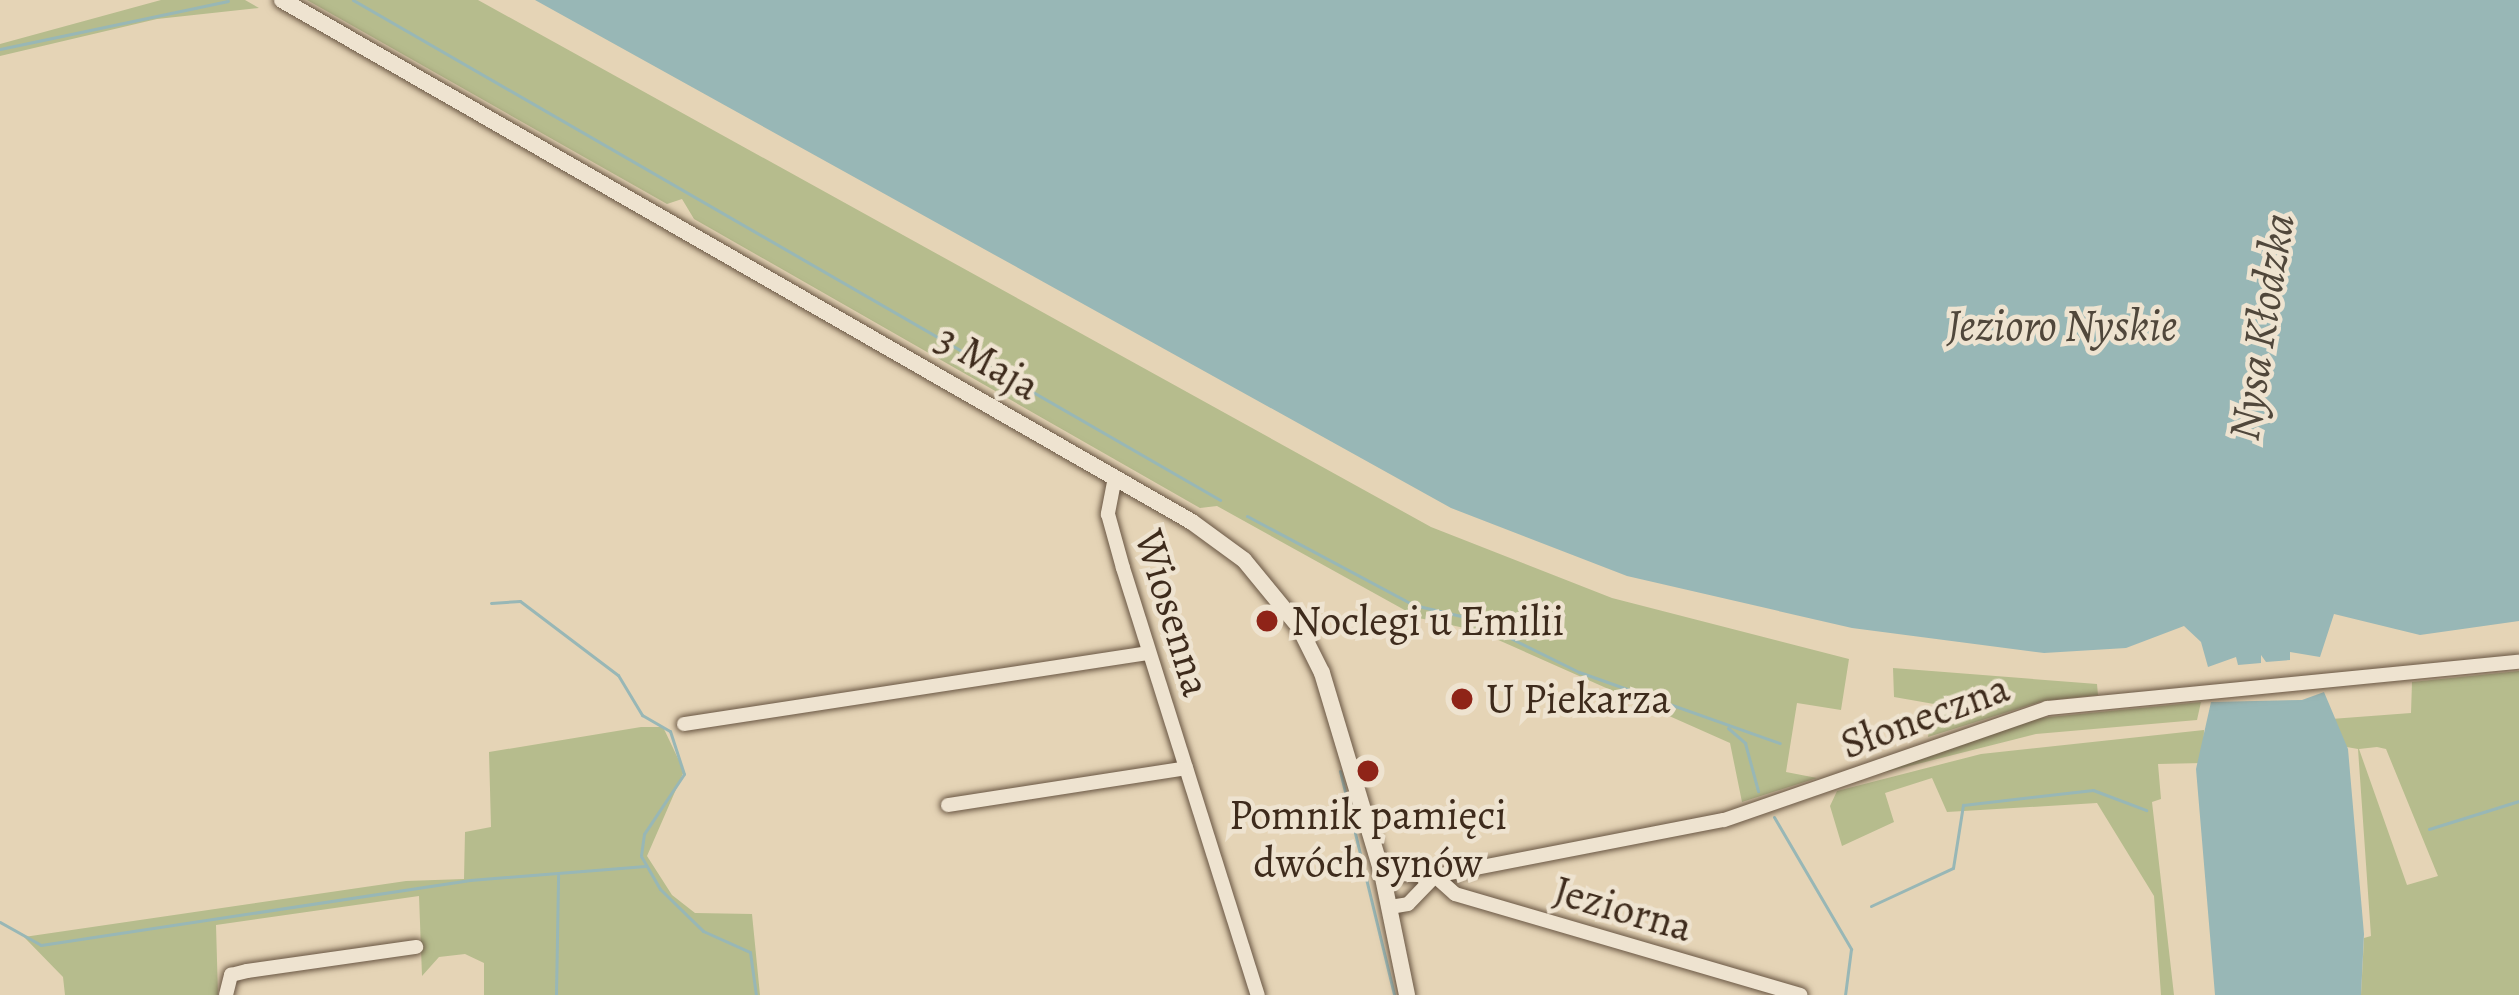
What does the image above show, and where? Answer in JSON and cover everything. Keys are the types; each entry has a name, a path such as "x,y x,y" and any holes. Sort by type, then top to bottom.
{"street":[{"name":"3 Maja","path":"282,0 1115,476 1222,542 1299,627 1327,687 1382,873 1407,995"},
{"name":"Wiosenna","path":"1115,476 1108,514 1258,995"},
{"path":"685,724 1149,653"},
{"name":"Słoneczna","path":"1382,873 1435,876 1768,808 2020,714 2324,686 2519,662"},
{"path":"948,805 1186,768"},
{"name":"Słoneczna","path":"1390,907 1408,904 1435,876"},
{"name":"Jeziorna","path":"1435,876 1455,894 1801,995"},
{"path":"226,995 231,975 247,970 416,947"}],"green space":[{"path":"161,0 245,0 259,8 157,19 0,56 0,44"},
{"path":"307,0 478,0 1431,527 1612,598 1849,659 1841,710 1797,703 1786,772 1817,778 1742,802 1730,743 1478,631 1419,618 1217,506 1200,508 694,219 682,199 667,204"},
{"path":"1893,668 2097,684 2098,695 2043,701 1928,737 1934,704 1894,697"},
{"path":"2519,671 2519,995 2361,995 2364,938 2371,936 2358,749 2341,746 2331,719 2411,713 2412,682","holes":["2359,749 2386,749 2438,876 2407,885"]},
{"path":"2201,702 2197,720 2036,734 1870,776 2029,719"},
{"path":"663,727 684,771 647,856 672,895 695,913 752,914 760,995 484,995 484,963 465,954 439,957 422,976 419,896 216,925 218,995 65,995 63,977 24,937 406,881 464,879 465,832 491,827 489,752"},
{"path":"2204,730 2203,763 2158,764 2161,799 2152,802 2174,995 2161,995 2154,896 2097,803 1947,812 1932,778 1885,793 1894,822 1842,846 1830,806 1837,791 1981,754"}],"water":[{"name":"Jezioro Nyskie","path":"535,0 2519,0 2519,621 2420,635 2334,614 2320,657 2290,652 2290,660 2266,662 2261,655 2261,663 2238,665 2236,657 2208,667 2201,642 2184,626 2126,648 2044,653 1852,628 1627,576 1451,508"},
{"path":"2324,692 2348,749 2364,934 2361,995 2215,995 2196,769 2211,702 2302,700"}],"waterway":[{"path":"353,0 1220,500"},
{"path":"0,49 228,1"},
{"path":"1247,516 1414,605 1470,618 1579,672 1780,743"},
{"path":"491,603 520,601 618,675 642,715 670,731 684,774 644,834 641,856 660,889 703,931 750,952 756,995"},
{"path":"1728,728 1745,743 1758,791"},
{"path":"1340,771 1394,995"},
{"path":"1871,906 1953,868 1963,805 2093,790 2146,810"},
{"path":"2429,829 2519,801"},
{"path":"1774,817 1851,949 1845,995"},
{"path":"0,922 41,945 470,880 645,866"},
{"path":"556,995 558,875"}],"place":[{"name":"Noclegi u Emilii","path":"1267,621"},
{"name":"U Piekarza","path":"1462,699"},
{"name":"Pomnik pamięci dwóch synów","path":"1368,771"}],"water label":[{"name":"Nysa Kłodzka","path":"2262,327"}]}
